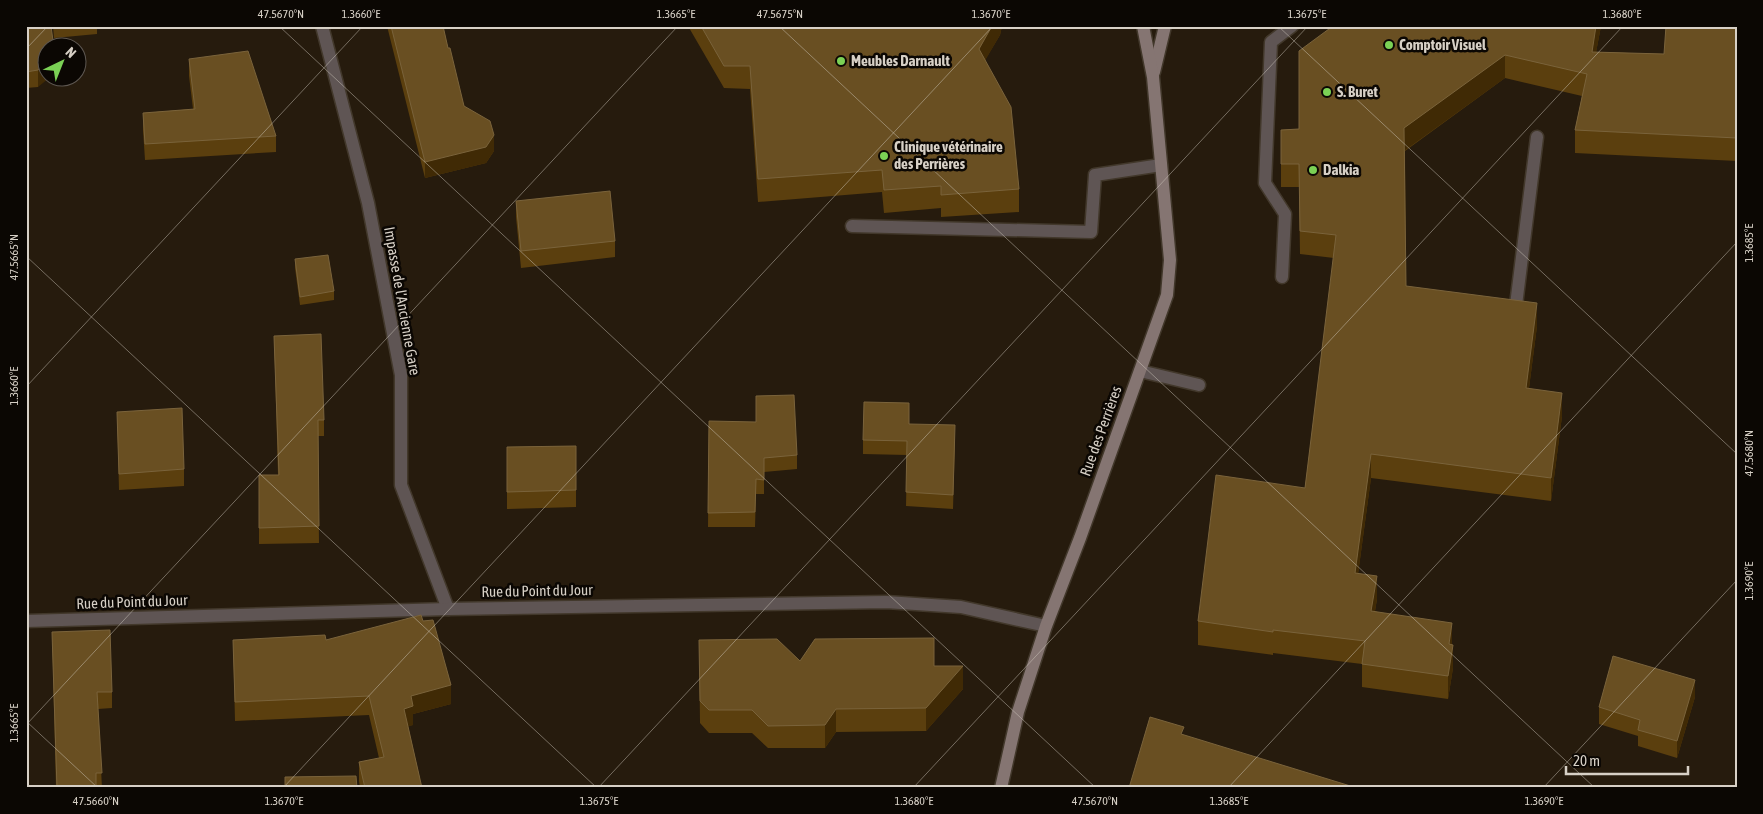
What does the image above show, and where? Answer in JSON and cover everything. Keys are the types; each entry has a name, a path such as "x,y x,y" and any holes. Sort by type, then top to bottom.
{"street":[{"name":"Impasse de l’Ancienne Gare","path":"322,26 368,203 401,374 401,485 448,609"},
{"name":"Rue des Perrières","path":"1001,788 1018,712 1046,626 1080,538 1167,295 1170,260 1153,76 1144,26"},
{"name":"Rue des Perrières","path":"1153,76 1165,26"},
{"path":"1282,277 1285,214 1265,183 1271,42 1292,26"},
{"path":"1514,313 1537,136"},
{"path":"852,226 1091,232 1095,175 1161,165"},
{"path":"1140,371 1199,385"},
{"name":"Rue du Point du Jour","path":"26,621 448,609 886,602 961,607 1046,626"}],"building":[{"path":"26,26 51,26 53,38 38,38 38,70 26,72"},
{"path":"391,26 443,26 464,106 490,121 494,135 486,147 425,162"},
{"path":"701,26 992,26 979,49 1011,107 1019,189 941,195 941,186 884,190 882,170 758,179 750,66 724,66"},
{"path":"1333,26 1596,26 1592,52 1664,54 1666,26 1737,26 1737,138 1575,130 1587,74 1505,55 1404,128 1406,286 1537,303 1526,388 1562,393 1551,478 1371,454 1355,573 1377,576 1371,611 1452,623 1449,644 1453,645 1448,676 1362,664 1365,641 1273,630 1273,632 1198,621 1216,475 1305,488 1336,235 1300,231 1299,164 1281,164 1281,130 1299,129 1299,51"},
{"path":"248,51 276,136 145,144 143,113 195,109 189,59"},
{"path":"610,191 615,241 521,251 516,201"},
{"path":"328,255 334,291 300,297 295,259"},
{"path":"321,334 324,420 318,420 319,526 259,528 259,475 279,475 274,336"},
{"path":"794,395 797,455 764,458 764,480 756,479 755,512 708,513 709,421 756,422 756,396"},
{"path":"864,402 909,403 909,424 955,425 953,495 906,492 907,441 863,440"},
{"path":"182,408 184,469 119,474 117,412"},
{"path":"576,446 576,490 507,492 507,447"},
{"path":"421,615 423,621 433,620 451,685 411,696 413,706 404,709 422,788 365,788 359,762 384,757 369,696 235,702 233,640 325,635 326,640"},
{"path":"110,630 112,692 97,692 102,773 96,773 96,788 57,788 52,632"},
{"path":"934,638 934,666 963,666 926,708 836,709 825,725 768,726 752,710 709,710 700,701 699,640 777,639 800,661 815,639"},
{"path":"1613,656 1695,680 1677,741 1638,730 1640,720 1599,707"},
{"path":"1150,717 1184,727 1181,734 1357,788 1129,788"},
{"path":"356,776 357,788 285,788 285,777"}],"place":[{"name":"Comptoir Visuel","path":"1389,45"},
{"name":"Meubles Darnault","path":"841,61"},
{"name":"S. Buret","path":"1327,92"},
{"name":"Clinique vétérinaire des Perrières","path":"884,156"},
{"name":"Dalkia","path":"1313,170"}]}
